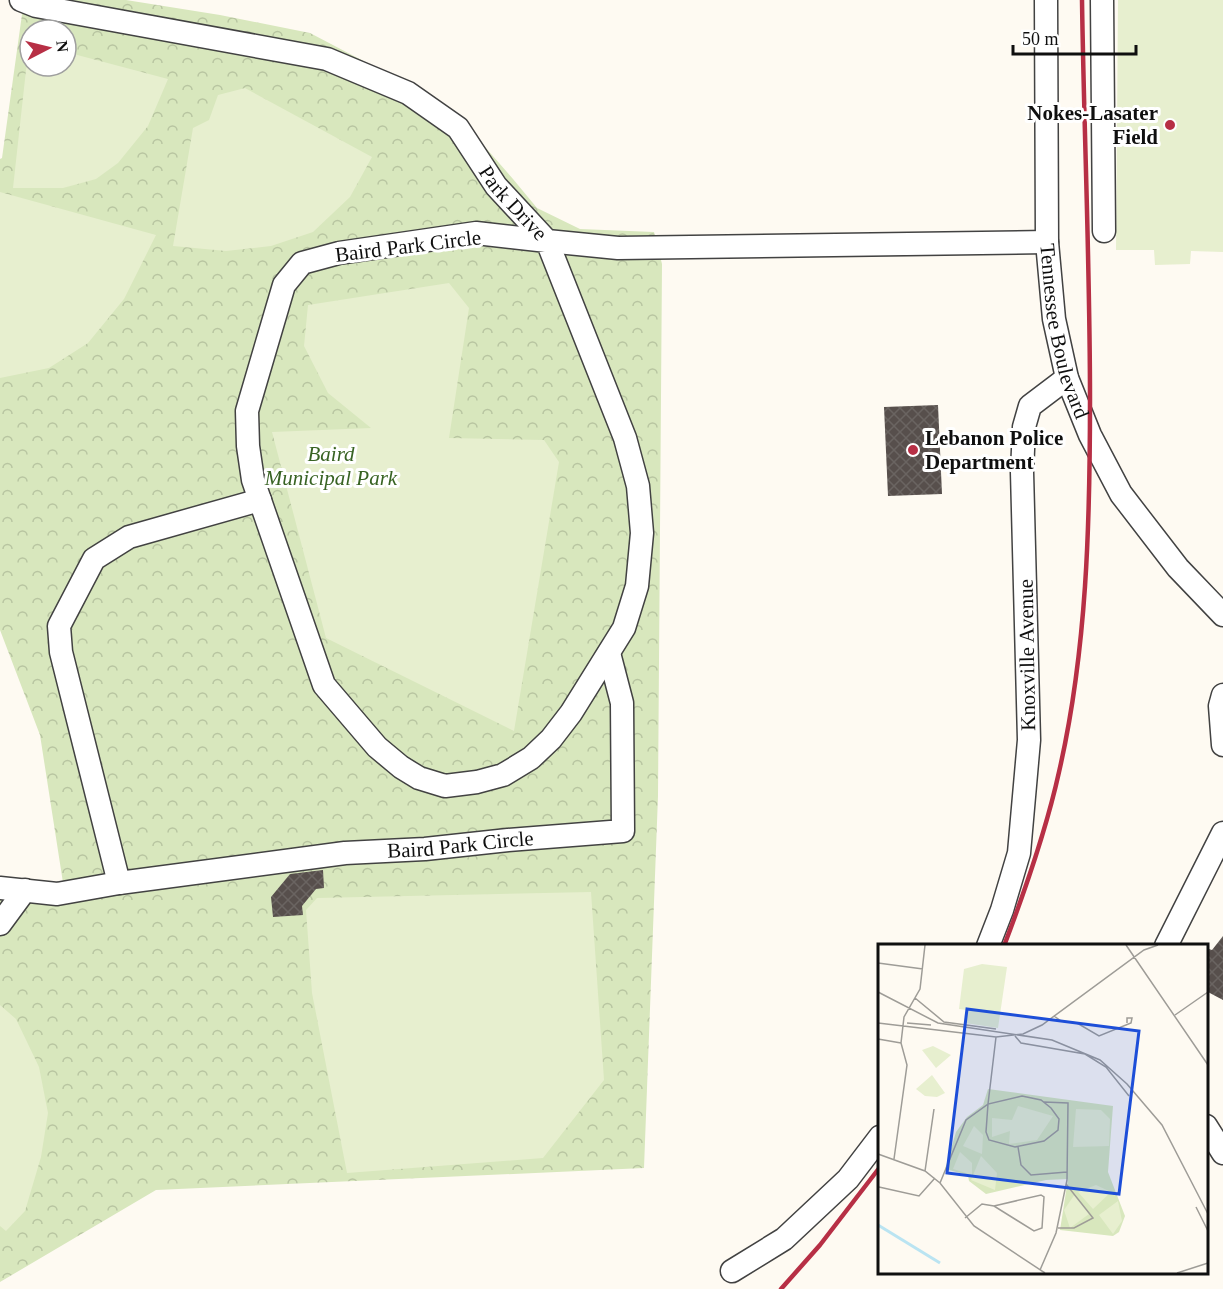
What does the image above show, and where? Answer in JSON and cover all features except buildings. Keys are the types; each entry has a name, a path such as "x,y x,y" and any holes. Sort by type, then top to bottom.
{"street":[{"name":"Park Drive","path":"21,0 36,6 327,59 408,93 458,128 496,186 547,241 618,248 1047,242"},
{"name":"Tennessee Boulevard","path":"1046,0 1047,242 1054,320 1067,378 1090,435 1121,495 1178,567 1223,615"},
{"path":"1102,0 1104,231"},
{"name":"Baird Park Circle","path":"476,233 547,241 626,438 638,486 642,533 637,586 624,628 572,713 550,739 531,758 503,775 477,782 445,786 419,778 401,767 377,747 324,685 253,480 249,458 247,411 284,285 302,263 339,253 476,233"},
{"name":"Knoxville Avenue","path":"988,944 1002,910 1019,853 1029,740 1022,472 1024,428 1030,406 1067,378"},
{"path":"119,882 61,652 59,626 94,559 129,537 260,500"},
{"name":"Baird Park Circle","path":"0,888 57,894 119,882 345,853 425,849 623,831 622,702 609,653"},
{"path":"1223,695 1220,706 1223,745"},
{"path":"1167,944 1223,833"},
{"path":"0,924 25,890"},
{"path":"1208,1129 1223,1153"},
{"path":"732,1271 784,1239 848,1179 878,1138"}],"green space":[{"name":"Baird Municipal Park","path":"24,0 126,0 220,15 310,33 434,98 478,139 537,208 580,229 654,232 662,264 658,796 644,1168 156,1190 0,1282 0,896 66,902 40,735 0,630 0,159 2,158 18,43 18,78 78,78 78,18 21,18"},
{"name":"Nokes-Lasater Field","path":"1118,0 1223,0 1223,252 1191,251 1190,264 1155,265 1154,250 1116,250"},
{"path":"78,55 168,79 148,126 118,163 96,179 63,188 13,188 25,78 78,78"},
{"path":"245,88 372,157 350,197 313,232 271,246 226,251 173,246 193,128 209,120 218,95"},
{"path":"0,192 156,235 124,299 88,343 49,368 0,378"},
{"path":"449,283 469,308 449,438 544,440 559,462 514,731 326,638 272,432 371,428 328,393 304,346 308,305"},
{"path":"591,892 604,1080 543,1158 347,1173 312,993 306,910 317,898"},
{"path":"0,1005 16,1019 39,1067 48,1113 41,1157 25,1211 6,1231 0,1226"}],"railway":[{"path":"1005,944 1035,859 1059,772 1076,680 1085,586 1090,399 1082,0"},
{"path":"781,1289 820,1245 878,1170"}],"place":[{"name":"Nokes-Lasater Field","path":"1170,125"},
{"name":"Lebanon Police Department","path":"913,450"}]}
